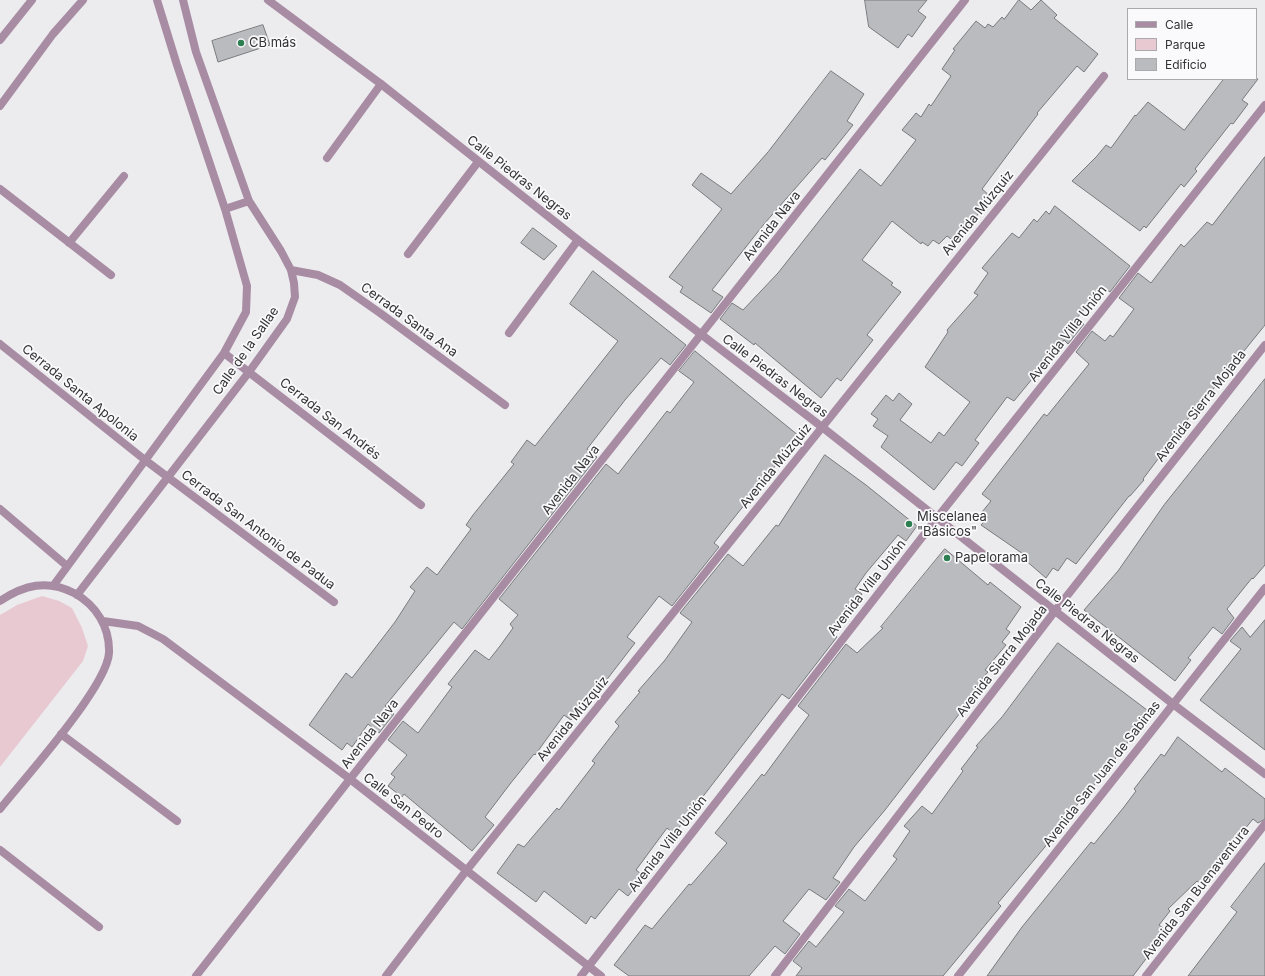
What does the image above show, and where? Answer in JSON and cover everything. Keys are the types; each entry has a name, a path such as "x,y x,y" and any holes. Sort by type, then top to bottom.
{"street":[{"path":"0,40 32,0"},
{"path":"0,106 53,34 83,0"},
{"name":"Calle de la Sallae","path":"53,586 224,353 246,312 247,286 225,209 157,0"},
{"name":"Calle de la Sallae","path":"77,595 249,372 287,319 295,297 291,270 249,201 196,52 183,0"},
{"name":"Calle Piedras Negras","path":"268,0 381,84 478,162 822,427 1173,704 1265,774"},
{"name":"Avenida Nava","path":"196,976 965,0"},
{"name":"Avenida Múzquiz","path":"386,976 466,871 1104,76"},
{"path":"327,158 381,84"},
{"name":"Avenida Villa Unión","path":"581,976 938,518 1265,105"},
{"path":"408,254 478,162"},
{"path":"69,243 124,176"},
{"path":"0,189 111,275"},
{"path":"225,209 249,201"},
{"path":"509,333 578,240"},
{"name":"Cerrada Santa Ana","path":"291,270 318,275 340,285 380,312 505,405"},
{"name":"Cerrada Santa Apolonia","path":"0,344 168,477"},
{"name":"Avenida Sierra Mojada","path":"775,976 1055,611 1265,345"},
{"name":"Cerrada San Andrés","path":"224,353 421,505"},
{"name":"Cerrada San Antonio de Padua","path":"168,477 334,602"},
{"path":"0,509 67,566"},
{"path":"0,601 15,591 43,584 67,590 88,603 103,621 108,635 109,654 96,687 0,809"},
{"name":"Avenida San Juan de Sabinas","path":"958,976 1265,588"},
{"name":"Calle San Pedro","path":"103,621 138,626 163,638 350,779 601,976"},
{"path":"60,734 177,821"},
{"name":"Avenida San Buenaventura","path":"1146,976 1265,824"},
{"path":"0,850 99,927"}],"green space":[{"path":"42,596 59,601 72,608 82,628 88,646 83,661 0,767 0,615 17,605"}],"building":[{"path":"865,0 927,0 918,11 926,17 912,37 908,34 898,48 869,27"},
{"path":"1019,0 1031,10 1041,0 1057,15 1054,18 1098,54 1084,72 1077,66 1037,113 1038,114 982,189 990,196 982,206 984,207 955,242 947,236 939,244 933,240 928,246 922,242 921,244 892,221 862,260 893,283 891,285 901,292 867,335 873,340 841,381 837,378 821,398 755,343 754,345 720,319 732,303 743,310 778,273 860,169 881,186 916,140 902,130 916,113 921,117 929,104 931,106 951,76 942,69 955,50 953,49 976,21 985,28 988,24 993,27 1002,17 1004,19"},
{"name":"CB más","path":"263,25 270,45 218,62 212,41"},
{"path":"831,71 864,94 847,121 853,125 825,160 822,158 764,224 712,290 723,297 711,313 680,292 683,287 669,277 722,209 692,185 701,173 731,194 768,152"},
{"path":"1258,79 1242,100 1248,104 1233,124 1231,123 1195,169 1197,171 1184,187 1181,184 1146,228 1144,226 1140,231 1072,181 1106,145 1111,148 1135,115 1136,116 1148,102 1184,130 1223,80"},
{"path":"1265,157 1265,325 1202,403 1200,403 1143,479 1144,480 1129,496 1076,564 1067,558 1058,571 1053,568 1046,578 1024,559 1026,556 981,525 988,517 982,512 991,501 982,494 1044,414 1047,416 1089,364 1076,352 1092,331 1105,341 1110,335 1113,337 1134,309 1119,298 1138,273 1151,283 1181,244 1184,247 1207,222 1212,225"},
{"path":"1055,206 1130,266 1110,292 1103,287 1076,319 1084,324 1068,344 1064,340 1014,401 1007,397 975,440 979,443 962,466 956,462 934,490 881,447 888,436 873,426 878,419 871,414 886,395 893,401 899,393 912,404 900,420 931,443 939,432 944,436 970,402 925,367 948,332 947,330 978,295 974,293 988,273 982,268 1012,233 1019,238 1034,219 1037,222 1046,211 1049,214"},
{"path":"533,228 557,246 544,260 521,243"},
{"path":"593,271 686,345 670,365 661,358 625,400 587,449 597,457 462,629 454,622 385,706 394,714 379,733 368,724 352,747 347,743 342,750 309,725 346,673 352,678 395,622 415,591 410,587 427,567 437,575 471,529 466,525 514,464 511,462 527,440 535,446 618,341 570,304"},
{"path":"695,351 799,436 714,543 719,547 672,606 659,596 627,637 635,643 588,704 586,702 571,720 564,715 535,755 534,754 485,817 494,825 472,851 404,794 402,797 388,786 395,777 391,774 407,755 388,740 403,721 418,733 452,687 448,684 475,650 489,660 513,628 510,624 518,615 499,599 606,464 618,474 667,411 670,413 694,382 679,371"},
{"path":"1265,379 1265,565 1253,579 1252,578 1227,609 1234,618 1222,634 1213,627 1188,658 1191,660 1175,681 1084,610 1118,571 1164,505"},
{"path":"825,455 866,485 917,526 906,541 898,535 866,573 855,589 862,594 832,632 837,637 789,699 782,694 674,834 667,828 636,870 644,876 628,896 619,889 595,919 591,916 586,924 544,891 536,902 497,873 518,844 524,847 557,808 559,810 595,763 592,761 619,726 615,722 640,692 638,691 665,660 692,622 680,613 728,554 743,566 776,525 778,526"},
{"path":"945,549 988,585 990,582 1021,607 1006,629 1010,632 1002,642 1006,645 985,670 988,672 977,685 980,687 885,810 854,847 833,878 840,882 826,900 809,889 783,921 800,934 785,954 775,946 749,976 629,976 614,965 645,925 652,929 689,884 691,885 727,843 715,833 762,774 764,776 809,715 798,706 846,644 857,653 883,628 881,627"},
{"path":"1265,620 1265,750 1200,700 1241,649 1230,641 1242,627 1250,637"},
{"path":"1058,643 1147,710 1140,718 1144,721 1102,776 1066,818 1065,823 998,903 1001,906 943,976 796,976 802,968 793,961 809,941 816,947 844,912 835,906 849,889 865,901 897,859 893,856 910,831 904,826 922,806 932,814 963,771 961,769 978,747 976,746 1002,717"},
{"path":"1178,737 1222,772 1225,768 1265,799 1265,819 1258,823 1253,819 1235,841 1233,839 1219,861 1200,883 1197,881 1168,909 1170,911 1159,925 1167,931 1133,976 987,976 1022,927 1091,842 1094,844 1136,791 1134,789 1161,754 1164,756"},
{"path":"1265,863 1265,976 1188,976 1237,912 1231,907"}],"place":[{"name":"CB más","path":"241,43"},
{"name":"Miscelanea \"Básicos\"","path":"909,524"},
{"name":"Papelorama","path":"947,558"}]}
